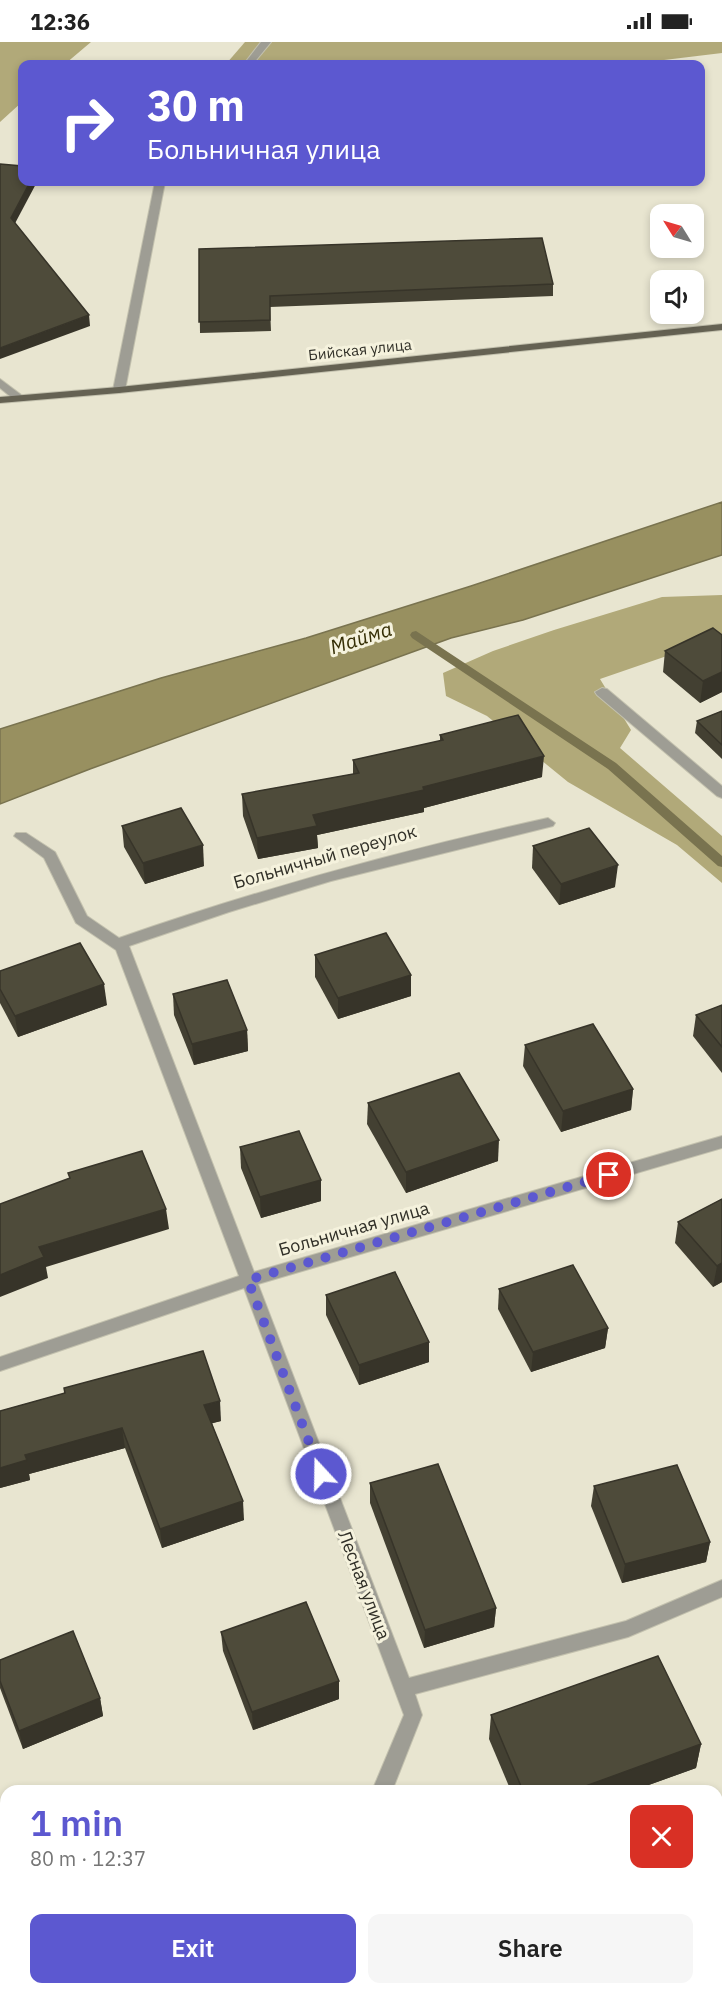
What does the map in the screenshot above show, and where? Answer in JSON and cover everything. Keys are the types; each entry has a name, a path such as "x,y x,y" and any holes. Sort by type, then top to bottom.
{"main road":[{"name":"Бийская улица","path":"0,400 118,390 722,327"}],"street":[{"path":"251,60 266,42"},
{"path":"118,390 159,186"},
{"path":"0,382 21,399"},
{"path":"602,692 722,793"},
{"name":"Больничный переулок","path":"118,944 213,909 430,848 548,823"},
{"path":"21,836 50,855 81,919 122,947 248,1280"},
{"name":"Больничная улица","path":"0,1364 248,1280 722,1142"},
{"name":"Лесная улица","path":"248,1280 413,1715 384,1785"},
{"path":"404,1688 628,1629 722,1588"}],"shaded area":[{"path":"0,42 91,42 70,60 18,60 18,106 0,122"},
{"path":"245,42 722,42 722,53 664,60 229,60"},
{"path":"722,595 722,637 600,679 631,730 620,748 722,836 722,883 677,845 568,782 487,716 446,696 443,673 493,651 662,597"}],"water":[{"name":"Майма","path":"722,502 722,555 523,620 451,638 0,804 0,729 161,678 306,638 471,586"}],"building":[{"path":"0,164 18,166 18,186 28,186 11,218 89,315 0,348"},
{"path":"542,238 553,284 270,296 270,320 199,322 199,249"},
{"path":"713,628 722,635 722,672 703,681 665,651"},
{"path":"722,711 722,745 697,721"},
{"path":"518,715 544,756 423,787 424,790 313,815 317,826 257,838 242,794 359,773 353,760 443,740 440,735"},
{"path":"181,808 203,845 143,863 122,826"},
{"path":"589,828 618,865 561,884 533,846"},
{"path":"386,933 411,975 338,998 315,955"},
{"path":"80,943 104,984 15,1016 0,989 0,971"},
{"path":"227,980 247,1030 192,1044 173,994"},
{"path":"722,1005 722,1047 696,1015"},
{"path":"593,1024 633,1089 563,1111 525,1045"},
{"path":"459,1073 499,1140 406,1172 368,1103"},
{"path":"299,1131 321,1180 260,1197 240,1147"},
{"path":"142,1151 166,1209 39,1247 44,1257 0,1275 0,1204 70,1178 68,1173"},
{"path":"722,1199 722,1263 717,1266 678,1222"},
{"path":"573,1265 608,1328 533,1352 499,1289"},
{"path":"395,1272 429,1342 359,1365 326,1295"},
{"path":"203,1351 220,1401 204,1405 243,1501 160,1529 122,1428 25,1455 27,1460 0,1468 0,1411 65,1393 64,1388"},
{"path":"438,1464 496,1608 425,1630 370,1483"},
{"path":"677,1465 710,1542 625,1564 594,1486"},
{"path":"306,1602 339,1681 252,1712 221,1632"},
{"path":"73,1631 100,1698 19,1731 0,1681 0,1660"},
{"path":"658,1656 701,1744 588,1785 520,1785 491,1715"}],"waterway":[{"path":"416,635 612,766 722,863"}],"route":[{"path":"321,1474 248,1280 609,1175"}]}
